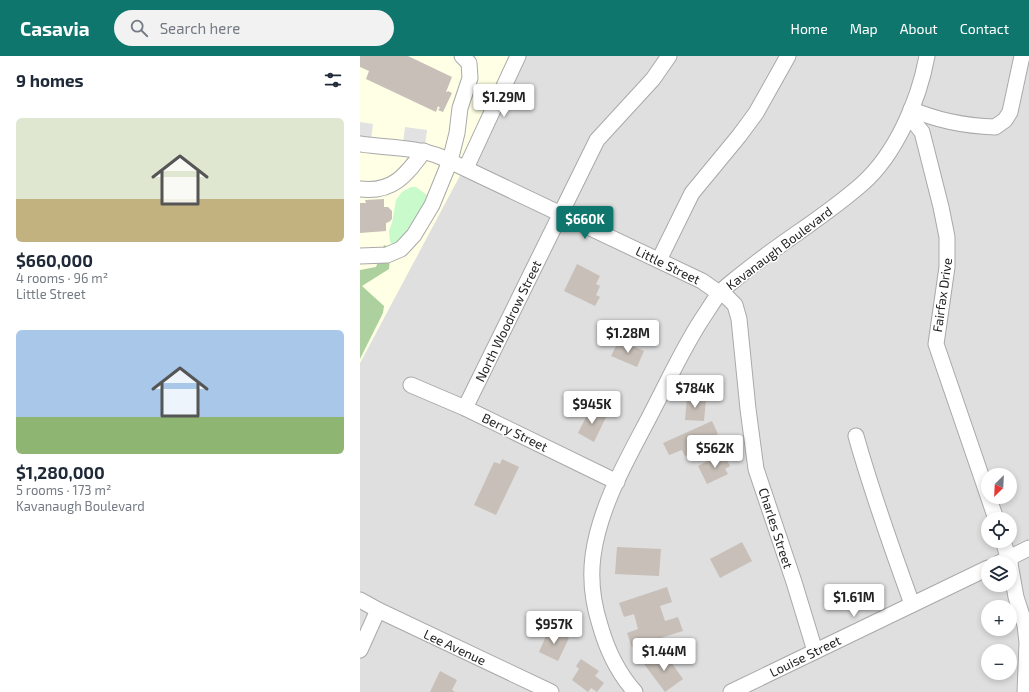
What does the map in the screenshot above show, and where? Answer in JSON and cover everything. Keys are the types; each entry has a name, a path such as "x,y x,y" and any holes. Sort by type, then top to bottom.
{"street":[{"path":"465,168 518,56"},
{"name":"North Woodrow Street","path":"465,408 597,140 653,79 669,56"},
{"path":"659,260 692,192 739,136 756,113 788,56"},
{"name":"Kavanaugh Boulevard","path":"635,692 619,670 607,647 593,598 592,573 596,543 602,517 617,482 686,345 719,294 750,267 839,203 876,170 889,151 910,113 924,77 927,56"},
{"path":"910,113 975,126 995,127 1005,120 1010,112 1022,56"},
{"path":"360,256 387,255 401,249 414,235 432,205 450,161 457,133 460,108 470,78 468,58"},
{"name":"Fairfax Drive","path":"910,113 922,132 947,237 948,267 936,344 994,512"},
{"name":"Little Street","path":"360,144 430,152 702,281 719,294"},
{"path":"360,189 368,190 386,187 403,178 424,151"},
{"name":"Charles Street","path":"719,294 733,301 737,312 756,469 815,651"},
{"name":"Berry Street","path":"411,385 465,408 617,482"},
{"path":"856,436 866,472 912,604"},
{"path":"1016,556 1029,548"},
{"name":"Louise Street","path":"731,692 981,571"},
{"path":"1015,592 1025,625 1028,642 1025,692"},
{"name":"Lee Avenue","path":"360,600 551,692"},
{"path":"360,650 378,610"}],"shaded area":[{"path":"360,56 514,56 464,168 360,363"},
{"path":"520,56 1029,56 1029,692 360,692 360,363 460,175 465,176"},
{"path":"360,122 373,124 371,140 360,138"},
{"path":"405,127 427,130 425,146 403,143"}],"green space":[{"path":"411,187 416,187 431,198 407,236 393,245 390,242 389,231 396,200 402,192"},
{"path":"384,245 391,248 389,269 362,286 384,306 383,313 360,359 360,270 376,267"}],"building":[{"path":"360,56 408,56 452,77 446,92 448,91 452,93 443,112 438,110 440,108 438,106 436,112 366,79 369,71 360,67"},
{"path":"384,199 384,207 388,207 392,211 392,219 386,223 386,231 360,233 360,203 366,203 365,200"},
{"path":"577,264 600,276 596,284 600,286 596,295 600,297 595,306 564,291"},
{"path":"619,340 644,351 637,367 611,356"},
{"path":"687,397 706,399 704,421 685,420"},
{"path":"590,409 606,417 594,442 578,433"},
{"path":"712,421 718,434 696,444 699,450 685,456 682,450 669,455 663,443"},
{"path":"723,453 730,466 725,469 728,474 707,484 698,466"},
{"path":"502,459 519,467 496,515 474,505 494,462 500,464"},
{"path":"742,542 752,561 720,578 710,559"},
{"path":"617,547 661,549 659,576 615,574"},
{"path":"667,587 672,602 660,606 665,621 678,617 683,631 632,647 627,633 638,629 634,614 624,617 619,603"},
{"path":"549,629 569,638 558,661 539,652"},
{"path":"657,655 660,659 666,655 683,679 665,692 644,664"},
{"path":"581,659 599,671 595,676 604,683 597,692 591,688 588,692 572,680 579,669 576,666"},
{"path":"440,671 457,680 452,690 455,692 430,692"}]}
